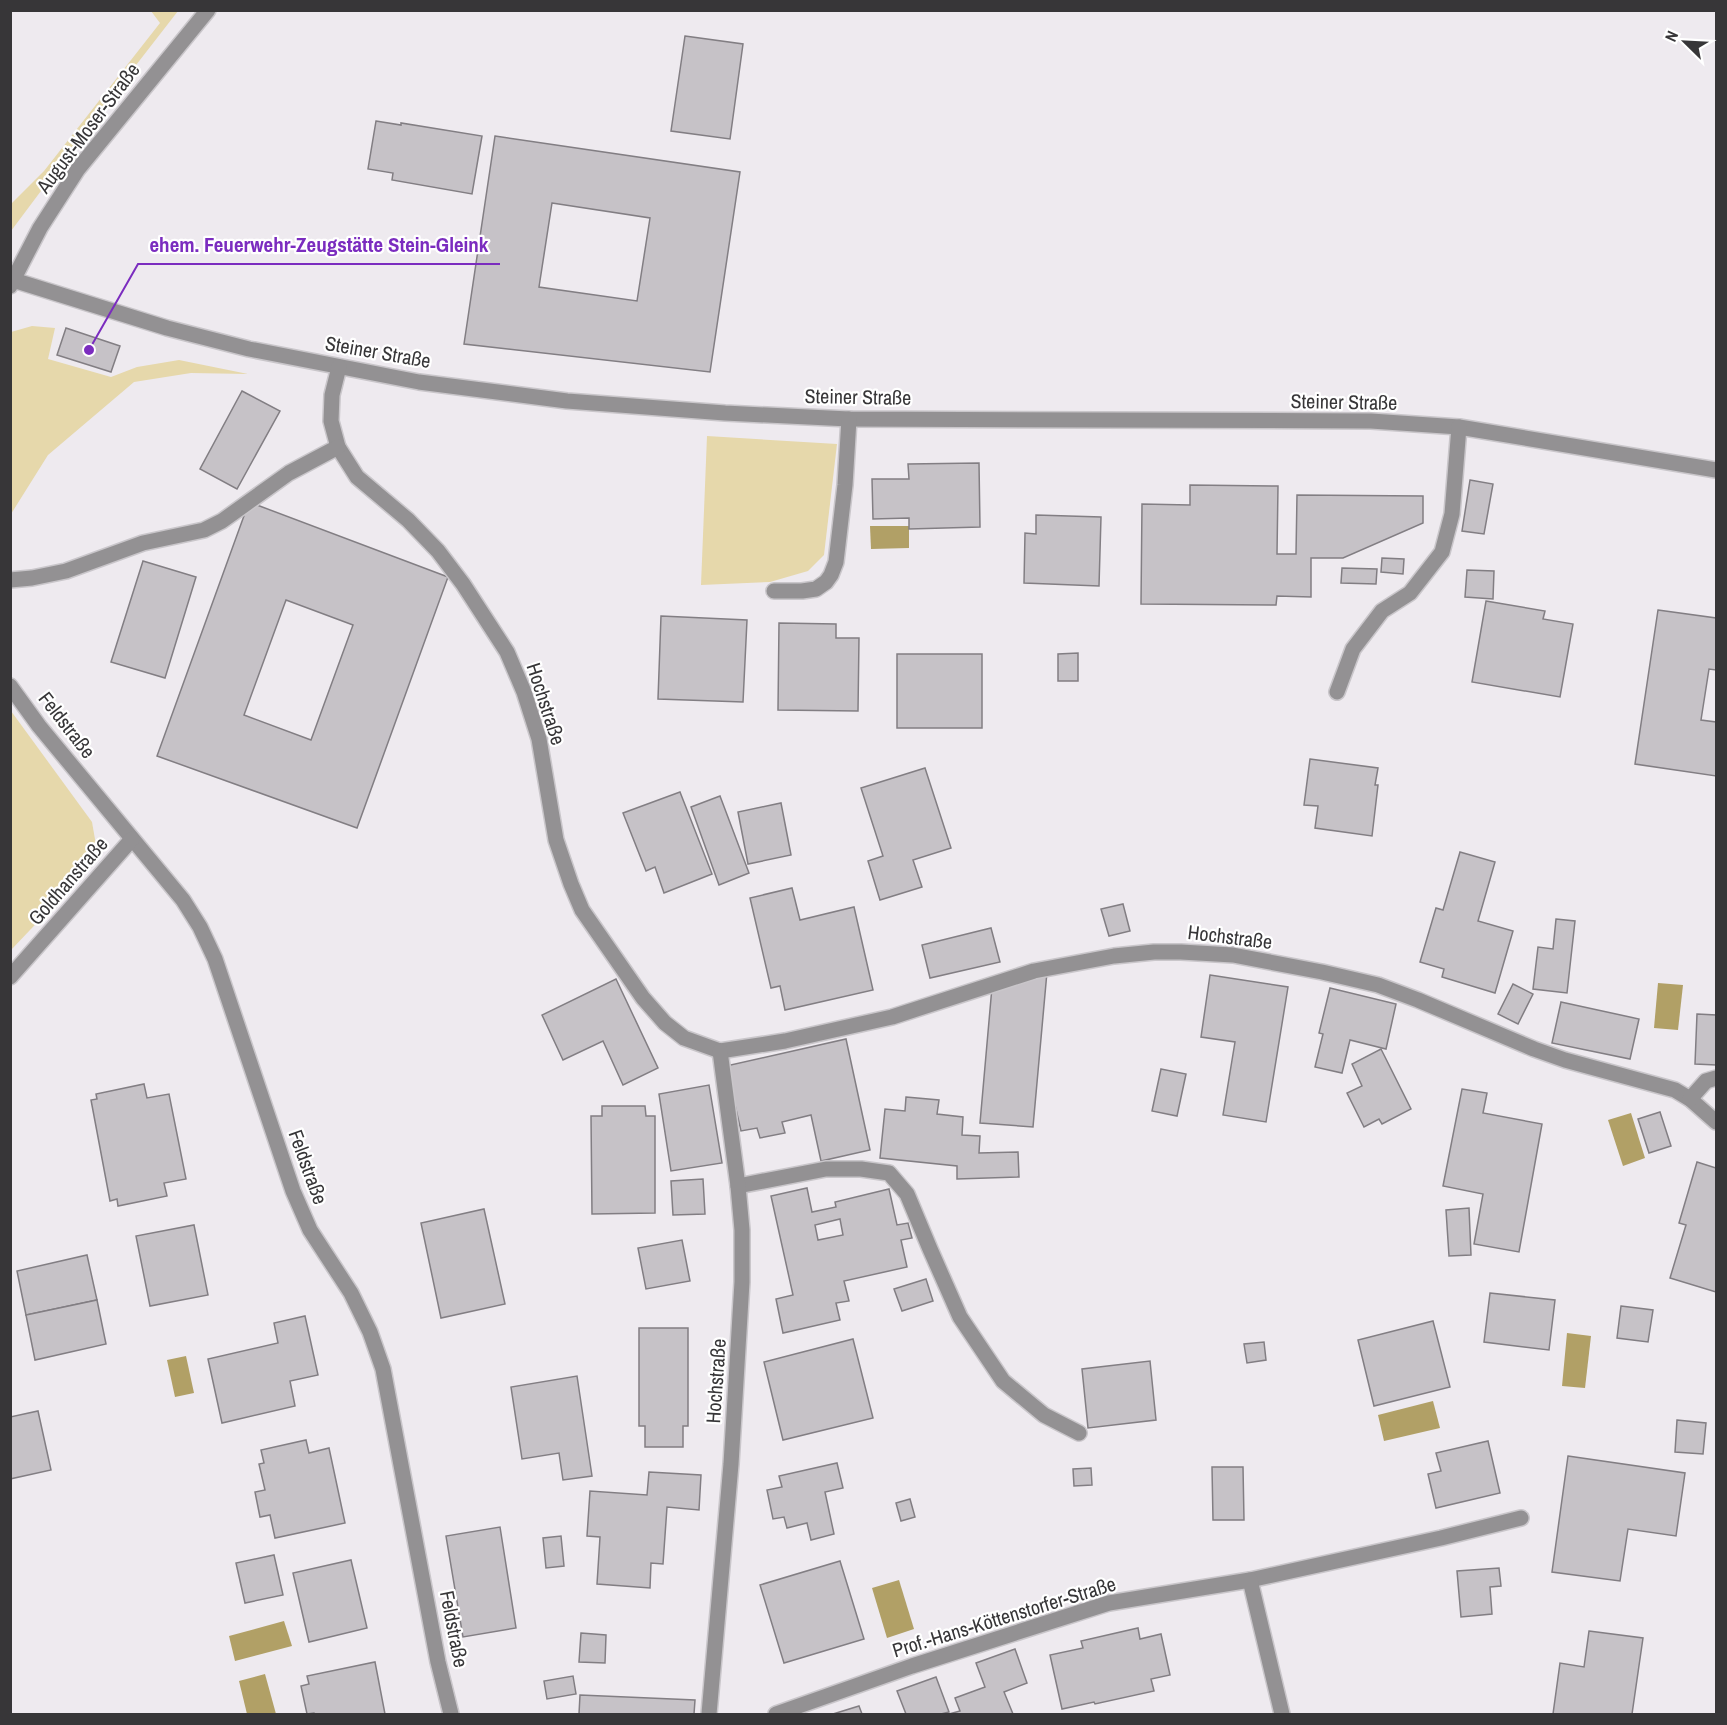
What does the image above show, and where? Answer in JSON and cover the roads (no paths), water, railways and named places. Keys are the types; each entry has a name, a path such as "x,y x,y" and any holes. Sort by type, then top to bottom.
{"street":[{"name":"August-Moser-Straße","path":"11,282 40,228 78,169 208,10"},
{"name":"Steiner Straße","path":"11,282 167,328 249,349 419,382 567,400 725,413 849,419 1371,421 1459,427 1716,470"},
{"name":"Hochstraße","path":"339,367 332,395 331,421 338,447 357,477 408,520 438,551 463,584 507,652 524,692 539,740 556,840 582,910 643,998 665,1023 684,1038 720,1051 785,1041 892,1017 1034,971 1154,952 1233,955 1378,985 1565,1060 1675,1090 1690,1099 1716,1122"},
{"path":"774,591 816,589 831,575 836,562 845,485 849,419"},
{"path":"1337,692 1353,649 1382,611 1410,592 1442,552 1452,514 1459,427"},
{"path":"10,580 66,571 143,543 204,530 222,521 289,472 338,447"},
{"name":"Feldstraße","path":"10,686 39,726 183,900 200,927 215,959 293,1191 310,1230 351,1293 370,1332 383,1369 438,1662 451,1714"},
{"name":"Goldhanstraße","path":"10,977 132,839"},
{"name":"Hochstraße","path":"710,1714 738,1367 742,1282 738,1186 720,1051"},
{"path":"1690,1099 1706,1081 1716,1078"},
{"path":"738,1186 826,1169 861,1169 889,1173 907,1194 960,1317 1003,1381 1044,1415 1079,1433"},
{"name":"Prof.-Hans-Köttenstorfer-Straße","path":"776,1714 912,1666 1109,1603 1250,1580 1521,1518"},
{"path":"1250,1580 1282,1714"}],"place":[{"name":"ehem. Feuerwehr-Zeugstätte Stein-Gleink","path":"89,350"}]}
